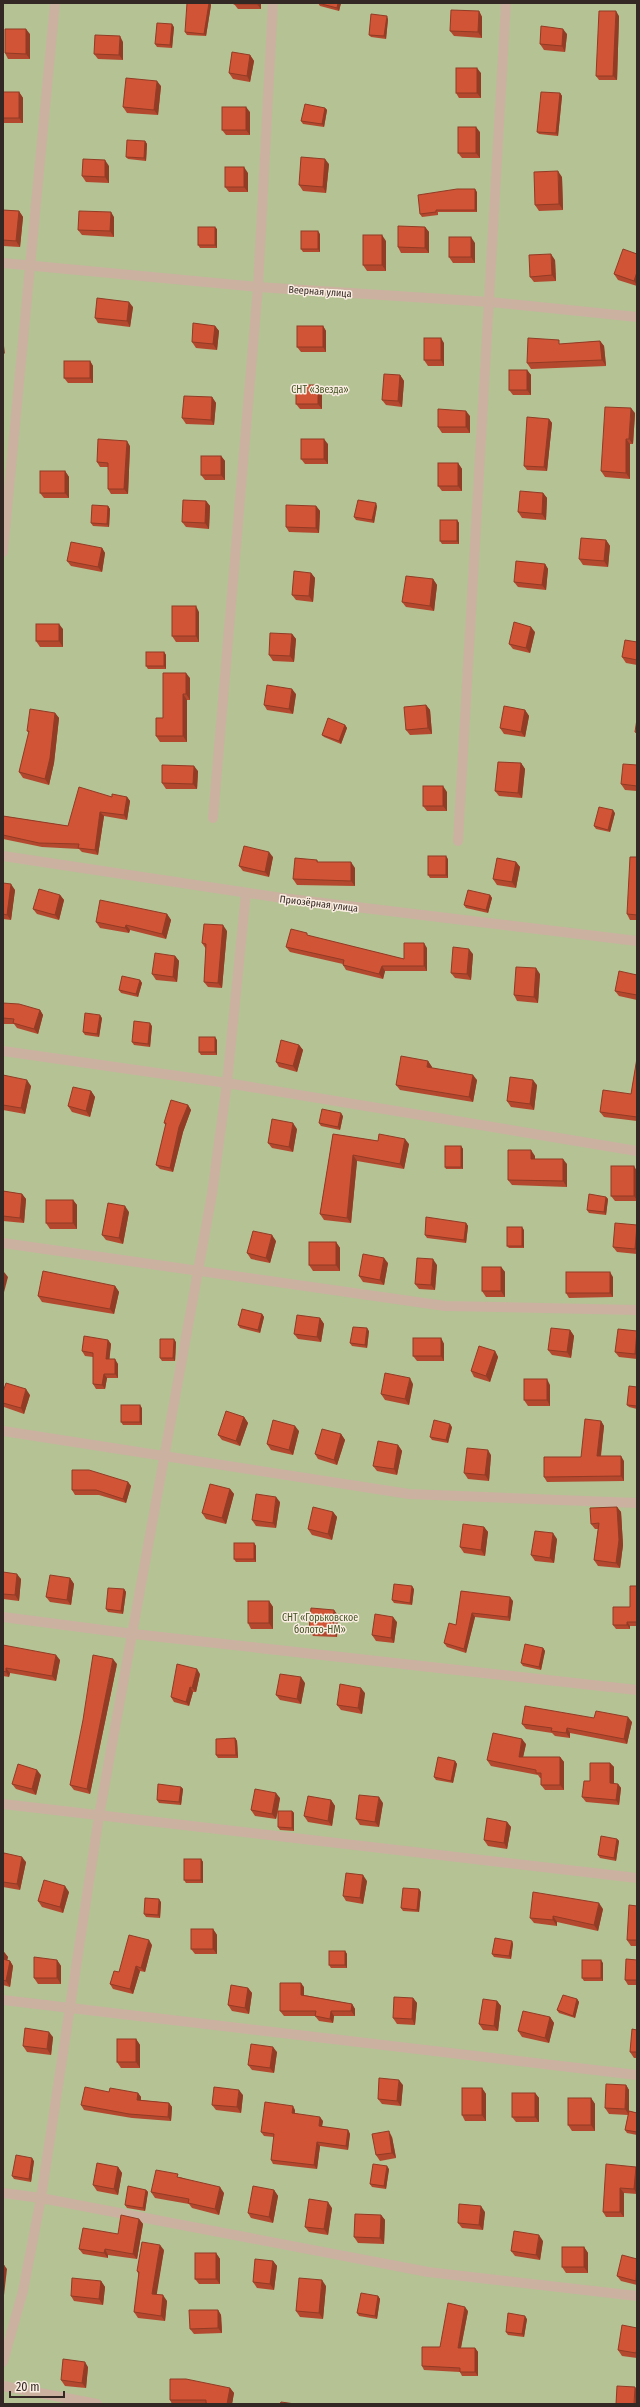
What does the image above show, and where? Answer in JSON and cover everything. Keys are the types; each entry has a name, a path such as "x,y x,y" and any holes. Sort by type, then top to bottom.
{"street":[{"path":"3,552 55,3"},
{"path":"213,818 258,287 273,3"},
{"path":"458,841 506,3"},
{"name":"Веерная улица","path":"3,262 258,287 490,302 637,317"},
{"name":"Приозёрная улица","path":"3,856 246,893 637,941"},
{"path":"3,2362 23,2291 41,2198 99,1816 134,1634 212,1194 227,1083 246,893"},
{"path":"3,1051 227,1083 637,1151"},
{"path":"3,1243 445,1306 637,1310"},
{"path":"3,1431 165,1454 409,1494 637,1503"},
{"path":"3,1617 134,1634 637,1690"},
{"path":"3,1804 637,1878"},
{"path":"3,2000 637,2075"},
{"path":"3,2193 41,2198 428,2272 637,2296"},
{"path":"3,2386 97,2404"}],"green space":[{"name":"СНТ «Горьковское болото-НМ»","path":"3,3 637,3 637,2404 3,2404"}],"building":[{"path":"187,3 209,3 204,34 185,32"},
{"path":"257,3 257,4 234,4"},
{"path":"318,3 338,3 337,8"},
{"path":"451,10 479,11 478,32 450,31"},
{"path":"599,11 616,11 613,76 596,76"},
{"path":"371,14 387,16 384,36 369,35"},
{"path":"157,23 172,24 170,45 155,44"},
{"path":"541,26 563,29 562,46 540,44"},
{"path":"5,29 26,29 26,54 5,53"},
{"path":"95,35 120,36 119,55 94,54"},
{"path":"232,52 250,55 247,76 229,73"},
{"path":"456,68 477,68 477,93 456,93"},
{"path":"126,78 157,81 154,110 123,107"},
{"path":"3,92 19,92 19,118 3,118"},
{"path":"541,92 560,93 556,133 537,132"},
{"path":"305,104 325,108 322,124 301,121"},
{"path":"222,107 246,107 246,130 222,130"},
{"path":"458,127 476,127 476,153 458,153"},
{"path":"127,140 145,141 144,158 126,157"},
{"path":"301,157 325,159 323,187 299,185"},
{"path":"83,159 105,160 105,177 82,176"},
{"path":"225,167 244,167 244,187 225,187"},
{"path":"558,171 559,204 535,205 534,172"},
{"path":"457,189 475,189 475,210 436,210 436,212 420,214 418,195"},
{"path":"3,210 19,211 16,241 3,240"},
{"path":"79,211 111,212 110,231 78,230"},
{"path":"398,226 425,227 425,248 398,247"},
{"path":"198,227 215,227 215,245 198,245"},
{"path":"301,231 318,231 318,249 301,249"},
{"path":"363,235 382,235 382,265 363,265"},
{"path":"449,237 471,237 471,257 449,257"},
{"path":"623,249 637,254 637,272 634,281 614,274"},
{"path":"551,254 552,275 530,277 529,255"},
{"path":"97,298 129,302 127,321 95,318"},
{"path":"193,323 215,326 213,344 192,342"},
{"path":"297,326 323,326 323,347 297,347"},
{"path":"424,338 441,338 441,360 424,360"},
{"path":"528,338 559,340 559,344 600,341 602,360 527,363"},
{"path":"64,361 90,361 90,378 64,378"},
{"path":"509,370 527,370 527,390 509,390"},
{"path":"384,374 400,375 398,401 382,400"},
{"path":"296,385 318,385 318,404 296,404"},
{"path":"184,396 212,397 211,420 182,418"},
{"path":"605,407 631,408 629,439 626,439 626,473 601,471"},
{"path":"438,409 466,411 466,427 438,427"},
{"path":"527,417 549,419 544,467 524,466"},
{"path":"98,439 127,441 124,489 108,489 108,463 97,462"},
{"path":"301,439 324,439 324,459 301,459"},
{"path":"201,456 221,456 221,475 201,475"},
{"path":"438,463 458,463 458,486 438,486"},
{"path":"40,471 65,471 65,493 40,493"},
{"path":"520,491 543,493 542,514 518,512"},
{"path":"183,500 206,501 205,523 182,522"},
{"path":"358,500 376,503 372,520 354,517"},
{"path":"92,505 108,506 107,524 91,523"},
{"path":"286,505 316,506 316,528 286,527"},
{"path":"440,520 457,520 457,541 440,541"},
{"path":"581,538 606,540 604,561 579,559"},
{"path":"71,542 102,548 98,567 67,561"},
{"path":"516,561 545,564 542,585 514,582"},
{"path":"294,571 311,573 309,596 292,595"},
{"path":"406,576 433,579 430,606 402,602"},
{"path":"172,606 196,606 196,636 172,636"},
{"path":"514,622 531,627 526,648 509,644"},
{"path":"36,624 59,624 59,641 36,641"},
{"path":"270,633 292,634 290,656 269,655"},
{"path":"625,640 637,642 637,660 622,657"},
{"path":"146,652 164,652 164,666 146,666"},
{"path":"163,673 186,673 186,694 183,694 183,736 156,736 156,718 163,718"},
{"path":"267,685 292,689 289,709 264,705"},
{"path":"426,705 428,728 406,730 404,707"},
{"path":"504,706 525,710 521,732 500,728"},
{"path":"30,709 55,713 50,758 45,779 19,772 29,731 27,731"},
{"path":"328,718 345,725 339,741 322,735"},
{"path":"637,719 637,733 635,732"},
{"path":"498,762 521,763 518,793 495,791"},
{"path":"623,764 637,765 637,786 621,784"},
{"path":"162,765 194,766 193,784 162,783"},
{"path":"423,786 443,786 443,806 423,806"},
{"path":"79,787 112,797 112,794 127,797 124,815 100,812 95,850 78,848 79,844 39,843 3,835 3,816 68,826"},
{"path":"599,807 613,810 608,830 594,826"},
{"path":"244,846 269,852 265,872 239,866"},
{"path":"428,856 446,856 446,875 428,875"},
{"path":"630,857 637,857 637,915 627,914"},
{"path":"295,858 317,860 317,862 351,862 351,881 293,879"},
{"path":"497,858 516,862 512,882 493,879"},
{"path":"3,883 11,884 7,915 3,914"},
{"path":"39,889 60,895 55,915 33,909"},
{"path":"468,890 490,895 486,910 464,905"},
{"path":"100,900 167,914 162,934 126,925 125,928 96,922"},
{"path":"204,924 223,925 218,983 204,982 206,944 202,943"},
{"path":"291,929 307,933 307,935 404,959 404,943 424,943 424,966 382,966 379,974 343,965 344,960 286,947"},
{"path":"453,947 469,949 467,974 451,973"},
{"path":"155,953 175,956 173,977 152,974"},
{"path":"516,967 536,968 534,997 514,995"},
{"path":"619,971 637,975 637,995 615,991"},
{"path":"122,976 140,980 136,994 119,990"},
{"path":"3,1003 19,1004 40,1010 34,1029 13,1023 14,1019 3,1018"},
{"path":"85,1013 100,1015 97,1034 83,1032"},
{"path":"134,1021 150,1023 148,1044 132,1042"},
{"path":"199,1037 215,1037 215,1052 199,1052"},
{"path":"281,1040 299,1045 293,1066 276,1062"},
{"path":"401,1056 428,1061 427,1067 473,1075 469,1097 396,1085"},
{"path":"637,1058 637,1117 600,1112 603,1090 631,1094"},
{"path":"3,1075 27,1080 21,1108 3,1105"},
{"path":"510,1077 533,1080 530,1104 507,1101"},
{"path":"73,1087 91,1091 86,1111 68,1106"},
{"path":"171,1100 188,1105 179,1127 170,1168 156,1165 166,1123 164,1123"},
{"path":"322,1109 341,1113 338,1127 319,1123"},
{"path":"272,1119 293,1123 289,1147 268,1143"},
{"path":"333,1134 378,1141 379,1134 405,1139 400,1164 353,1155 347,1218 320,1214"},
{"path":"445,1146 461,1146 461,1167 445,1167"},
{"path":"508,1150 531,1150 531,1159 563,1159 563,1181 508,1180"},
{"path":"611,1166 634,1166 634,1196 611,1196"},
{"path":"3,1191 22,1194 20,1218 3,1216"},
{"path":"589,1194 606,1197 604,1212 587,1210"},
{"path":"46,1200 73,1200 73,1223 46,1223"},
{"path":"108,1203 125,1206 119,1238 102,1235"},
{"path":"426,1217 466,1223 464,1240 425,1235"},
{"path":"615,1223 637,1225 635,1249 613,1247"},
{"path":"507,1227 522,1227 522,1246 507,1246"},
{"path":"253,1231 272,1235 266,1258 247,1253"},
{"path":"309,1242 336,1242 336,1265 309,1265"},
{"path":"363,1254 384,1258 380,1280 359,1276"},
{"path":"417,1258 433,1259 431,1285 415,1284"},
{"path":"482,1267 501,1267 501,1291 482,1291"},
{"path":"43,1271 115,1286 110,1309 38,1296"},
{"path":"566,1272 610,1272 610,1293 566,1293"},
{"path":"242,1309 262,1314 258,1330 238,1325"},
{"path":"297,1315 320,1318 317,1337 294,1334"},
{"path":"353,1327 367,1328 365,1345 350,1343"},
{"path":"551,1328 570,1330 567,1352 548,1350"},
{"path":"618,1329 637,1331 635,1354 615,1352"},
{"path":"84,1336 108,1340 106,1359 115,1359 115,1374 104,1374 102,1385 93,1384 93,1353 82,1351"},
{"path":"413,1338 441,1338 441,1356 413,1356"},
{"path":"160,1339 174,1339 173,1358 160,1358"},
{"path":"479,1346 495,1351 486,1376 471,1371"},
{"path":"385,1373 410,1378 405,1399 381,1394"},
{"path":"524,1379 547,1379 547,1400 524,1400"},
{"path":"6,1383 26,1389 21,1408 3,1403 3,1392"},
{"path":"629,1386 637,1387 637,1406 627,1405"},
{"path":"121,1405 140,1405 140,1422 121,1422"},
{"path":"226,1411 244,1417 236,1441 218,1435"},
{"path":"585,1419 601,1421 597,1456 621,1456 621,1476 544,1477 544,1457 581,1457"},
{"path":"273,1420 295,1426 289,1450 267,1444"},
{"path":"434,1420 450,1424 446,1440 430,1437"},
{"path":"322,1429 341,1434 334,1460 315,1454"},
{"path":"378,1441 398,1445 394,1469 373,1466"},
{"path":"467,1448 488,1450 485,1475 464,1473"},
{"path":"72,1470 89,1470 128,1482 123,1499 96,1490 72,1490"},
{"path":"210,1484 230,1489 222,1518 202,1513"},
{"path":"256,1494 276,1497 273,1523 252,1520"},
{"path":"313,1507 333,1512 328,1534 308,1529"},
{"path":"617,1507 619,1540 616,1563 594,1560 599,1523 591,1524 590,1508"},
{"path":"463,1524 484,1527 481,1550 460,1547"},
{"path":"535,1531 553,1533 550,1558 531,1555"},
{"path":"234,1543 254,1543 254,1559 234,1559"},
{"path":"3,1572 17,1574 15,1595 3,1594"},
{"path":"50,1575 70,1578 67,1600 46,1597"},
{"path":"394,1584 412,1586 410,1603 392,1600"},
{"path":"630,1586 637,1586 637,1622 627,1622 627,1625 613,1625 613,1607 630,1607"},
{"path":"108,1588 124,1589 121,1611 106,1609"},
{"path":"461,1591 510,1597 508,1617 472,1613 464,1649 444,1643 449,1623 456,1625"},
{"path":"248,1601 269,1601 269,1623 248,1623"},
{"path":"311,1608 334,1610 333,1632 309,1630"},
{"path":"375,1614 393,1617 391,1638 372,1635"},
{"path":"525,1644 543,1648 539,1667 521,1663"},
{"path":"3,1645 56,1655 52,1676 6,1668 6,1672 3,1671"},
{"path":"93,1655 113,1659 87,1789 70,1785 83,1720"},
{"path":"177,1664 197,1669 192,1688 190,1687 186,1702 171,1697"},
{"path":"280,1674 301,1677 297,1699 276,1695"},
{"path":"340,1684 361,1688 358,1708 337,1705"},
{"path":"525,1706 594,1718 596,1711 628,1717 624,1739 567,1728 566,1733 551,1731 552,1728 522,1724"},
{"path":"493,1733 522,1739 519,1757 560,1757 560,1785 541,1785 541,1773 536,1773 536,1770 487,1760"},
{"path":"235,1738 236,1755 216,1755 216,1739"},
{"path":"438,1757 455,1761 451,1781 434,1777"},
{"path":"590,1763 610,1763 610,1783 618,1784 616,1800 582,1797 584,1781 590,1781"},
{"path":"18,1764 37,1770 32,1789 12,1784"},
{"path":"158,1784 181,1787 179,1802 157,1800"},
{"path":"255,1789 276,1793 272,1814 251,1810"},
{"path":"359,1795 379,1797 375,1822 356,1819"},
{"path":"308,1796 331,1800 328,1821 304,1816"},
{"path":"278,1811 292,1811 292,1828 278,1827"},
{"path":"487,1818 507,1822 504,1843 484,1840"},
{"path":"601,1836 617,1839 614,1858 598,1855"},
{"path":"4,1853 22,1857 17,1884 3,1882"},
{"path":"184,1859 201,1859 201,1880 184,1880"},
{"path":"346,1873 363,1875 360,1898 343,1896"},
{"path":"44,1880 65,1886 60,1907 38,1901"},
{"path":"403,1888 419,1889 417,1910 401,1908"},
{"path":"533,1892 599,1903 594,1925 553,1916 553,1920 530,1918"},
{"path":"145,1898 159,1899 158,1915 144,1914"},
{"path":"629,1905 637,1906 637,1940 627,1940"},
{"path":"191,1929 213,1929 213,1949 191,1949"},
{"path":"129,1935 149,1940 141,1968 136,1966 130,1989 110,1984 114,1971 119,1972"},
{"path":"495,1938 512,1941 509,1956 492,1954"},
{"path":"329,1951 345,1951 345,1965 329,1965"},
{"path":"34,1957 57,1960 57,1978 34,1978"},
{"path":"3,1959 10,1961 6,1981 3,1980"},
{"path":"626,1959 637,1960 637,1980 625,1980"},
{"path":"582,1960 601,1960 601,1978 582,1978"},
{"path":"280,1983 301,1983 301,1995 352,2004 351,2011 331,2011 330,2019 315,2016 316,2011 280,2011"},
{"path":"231,1985 248,1988 245,2008 228,2005"},
{"path":"563,1995 577,1999 573,2016 557,2010"},
{"path":"394,1997 413,1998 412,2019 393,2018"},
{"path":"483,1999 497,2001 494,2026 479,2024"},
{"path":"523,2011 550,2017 545,2038 518,2031"},
{"path":"25,2028 49,2032 47,2049 23,2046"},
{"path":"632,2029 637,2030 637,2052 630,2052"},
{"path":"117,2039 136,2039 136,2062 117,2062"},
{"path":"251,2044 273,2047 270,2068 248,2065"},
{"path":"379,2078 399,2080 397,2101 378,2099"},
{"path":"606,2084 626,2085 625,2109 605,2108"},
{"path":"85,2087 109,2092 110,2088 138,2093 137,2100 169,2103 168,2117 129,2114 81,2105"},
{"path":"214,2087 239,2090 237,2107 212,2105"},
{"path":"462,2088 482,2088 482,2115 462,2115"},
{"path":"512,2093 535,2093 535,2117 512,2117"},
{"path":"568,2098 591,2098 591,2125 568,2125"},
{"path":"265,2102 293,2106 292,2113 320,2117 319,2126 348,2130 346,2146 317,2142 314,2165 271,2160 274,2134 261,2132"},
{"path":"629,2111 637,2113 637,2132 625,2130"},
{"path":"389,2131 392,2153 376,2155 372,2134"},
{"path":"16,2155 32,2158 29,2179 12,2176"},
{"path":"97,2163 118,2167 114,2189 93,2185"},
{"path":"373,2164 387,2166 384,2186 370,2184"},
{"path":"606,2164 636,2167 634,2189 620,2188 620,2212 603,2212"},
{"path":"156,2170 178,2174 177,2177 220,2187 215,2209 188,2203 189,2199 151,2192"},
{"path":"128,2186 146,2190 143,2208 125,2205"},
{"path":"253,2186 274,2190 269,2217 248,2213"},
{"path":"309,2199 328,2202 324,2229 305,2227"},
{"path":"459,2204 481,2206 479,2225 458,2223"},
{"path":"355,2214 381,2215 380,2238 354,2237"},
{"path":"121,2215 139,2219 133,2254 105,2249 104,2253 79,2249 83,2228 118,2234"},
{"path":"514,2231 539,2235 536,2255 511,2251"},
{"path":"142,2242 160,2245 152,2294 163,2295 161,2316 134,2312 139,2272 137,2271"},
{"path":"562,2247 584,2247 584,2267 562,2267"},
{"path":"195,2253 216,2253 216,2279 195,2279"},
{"path":"622,2255 637,2259 636,2281 617,2276"},
{"path":"255,2259 273,2261 270,2284 253,2282"},
{"path":"72,2278 101,2281 99,2299 71,2296"},
{"path":"299,2278 322,2280 319,2313 296,2311"},
{"path":"361,2293 378,2296 375,2316 357,2313"},
{"path":"448,2303 465,2307 458,2348 475,2348 475,2372 460,2372 460,2368 422,2366 422,2347 440,2347"},
{"path":"189,2310 218,2310 218,2328 190,2329"},
{"path":"508,2313 525,2316 522,2334 506,2332"},
{"path":"622,2325 637,2328 636,2353 618,2350"},
{"path":"63,2359 85,2362 82,2383 61,2380"},
{"path":"170,2379 186,2379 230,2388 227,2404 209,2404 206,2403 206,2400 170,2400"},
{"path":"617,2386 635,2387 634,2404 616,2404"},
{"path":"281,2402 295,2404 280,2404"}],"park label":[{"name":"СНТ «Звезда»","path":"320,389"}]}
